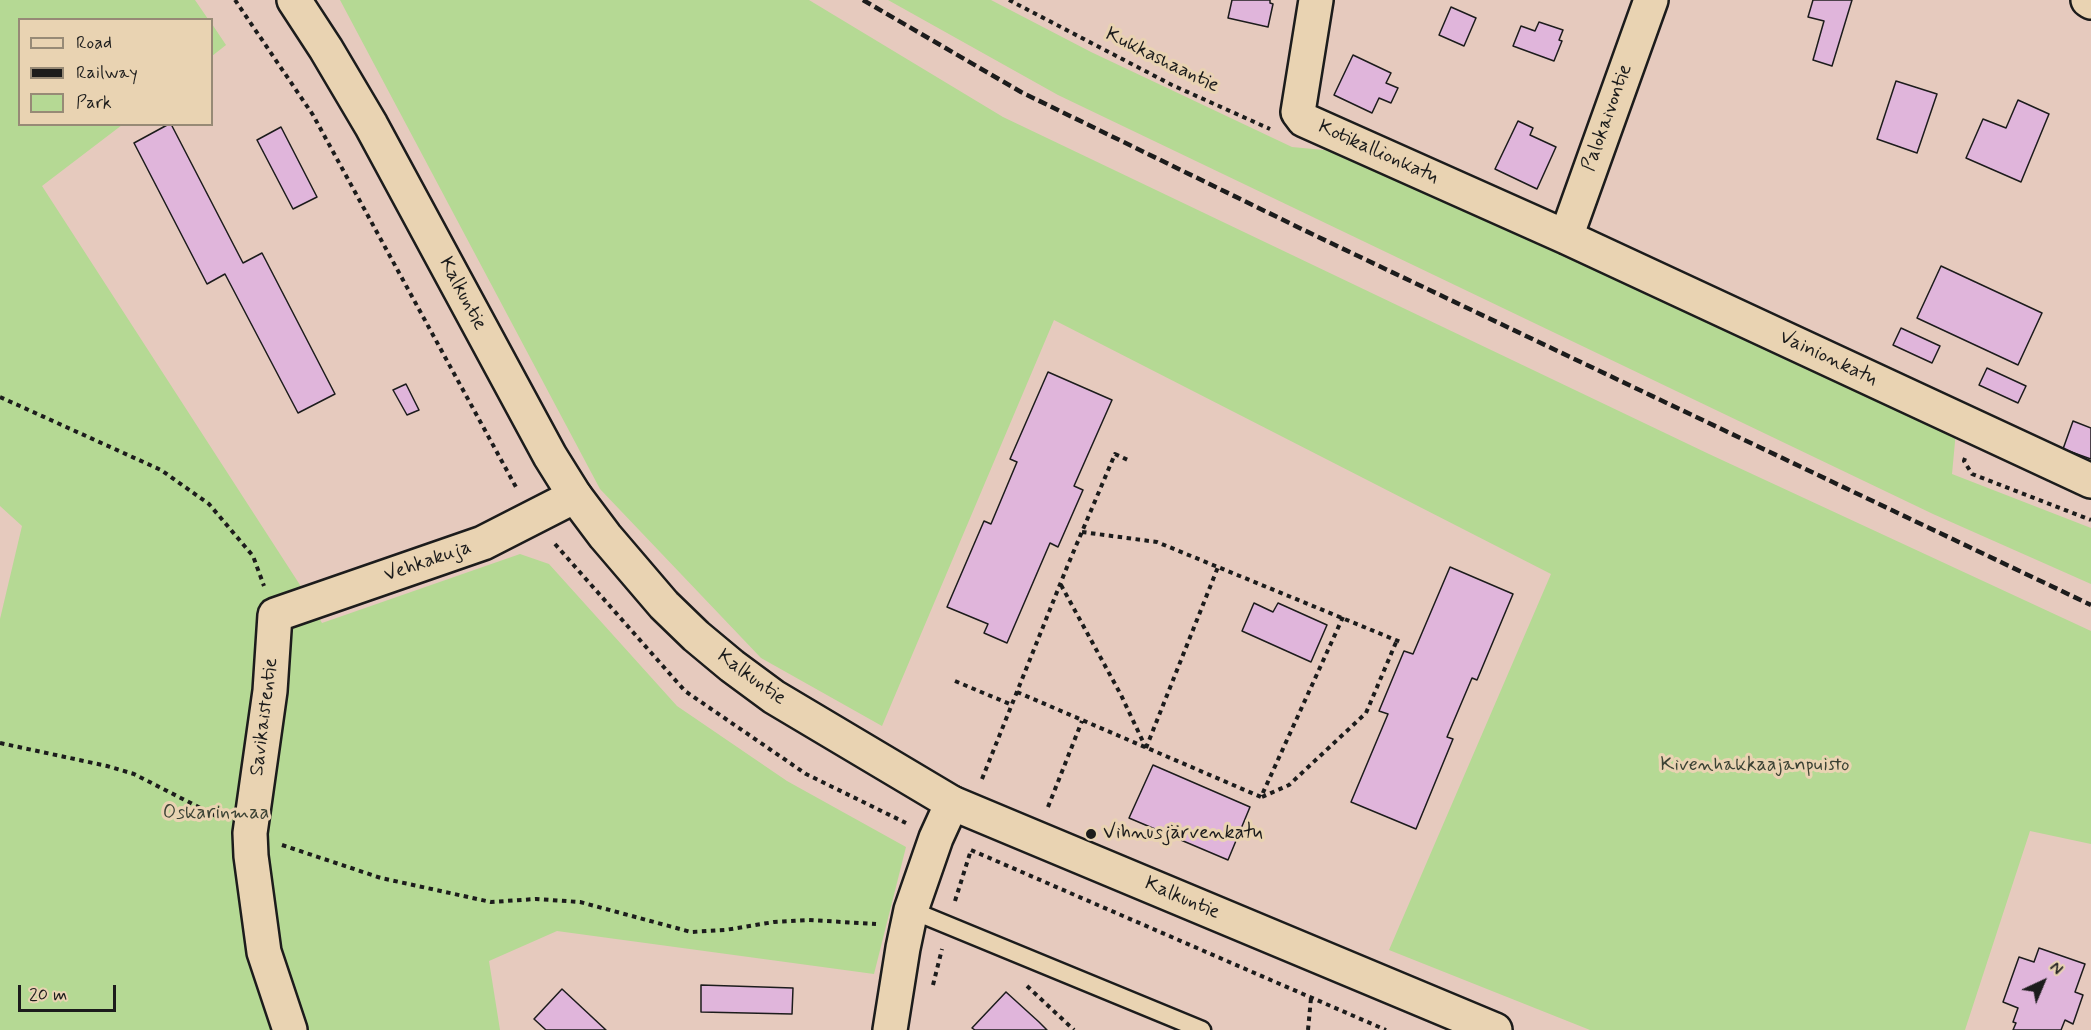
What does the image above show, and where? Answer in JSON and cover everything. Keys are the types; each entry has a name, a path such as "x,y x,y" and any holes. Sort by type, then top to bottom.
{"street":[{"name":"Kalkuntie","path":"294,0 371,125 550,456 575,496 605,536 664,605 696,636 774,697 961,807 1495,1030"},
{"name":"Kotikallionkatu","path":"1316,0 1298,112 1304,120 1566,237"},
{"name":"Palokaivontie","path":"1566,237 1651,0"},
{"name":"Vainionkatu","path":"1566,237 2091,481"},
{"name":"Vehkakuja","path":"275,615 483,543 575,496"},
{"name":"Savikaistentie","path":"275,615 270,691 250,833 264,952 290,1030"},
{"path":"890,1030 909,918 936,838 961,807"}],"lane":[{"path":"909,918 1202,1030"}],"path":[{"path":"235,0 313,115 533,519 685,691 807,774 936,838 971,850 1386,1030"},
{"name":"Kukkashaantie","path":"1009,0 1172,85 1269,129 1288,130 1304,120"},
{"path":"0,398 161,470 209,504 253,556 275,615"},
{"path":"961,807 1012,705 1115,454 1128,460"},
{"path":"1082,532 1157,542 1403,643"},
{"path":"1146,748 1218,567"},
{"path":"1060,584 1121,695 1146,748"},
{"path":"1261,797 1343,617"},
{"path":"1017,693 1261,797 1289,785 1366,713 1397,640"},
{"path":"955,681 1012,705"},
{"path":"1045,813 1083,721"},
{"path":"0,743 134,774 250,833 307,855 381,878 491,902 536,898 580,902 691,932 725,930 774,922 909,918"},
{"path":"1308,1030 1311,998"}],"green space":[{"name":"Oskarinmaa","path":"0,0 195,0 207,18 18,18 18,126 121,126 42,186 300,585 322,623 520,554 549,564 677,706 787,781 906,847 874,974 557,931 489,961 500,1030 0,1030 0,619 22,526 0,506"},
{"name":"Kivenhakkaajanpuisto","path":"340,0 809,0 1003,117 1709,454 2091,631 2091,844 2030,831 1965,1030 1590,1030 1389,950 1551,574 1054,320 882,726 761,658 600,489"},
{"path":"888,0 991,0 1091,52 1292,147 1345,152 1956,431 1952,474 2091,528 2091,584 1933,514 1058,95"},
{"path":"213,26 226,45 213,55"}],"building":[{"path":"1232,0 1270,0 1273,4 1268,27 1228,18"},
{"path":"1813,0 1852,0 1832,66 1813,60 1824,21 1808,17"},
{"path":"1451,7 1476,18 1464,46 1439,35"},
{"path":"1539,22 1563,30 1559,40 1562,41 1554,61 1513,46 1521,26 1535,31"},
{"path":"1353,55 1391,73 1386,83 1398,88 1391,103 1379,98 1372,113 1334,95"},
{"path":"1896,81 1937,94 1917,153 1877,139"},
{"path":"2018,100 2049,114 2021,182 1966,158 1983,119 2006,128"},
{"path":"1518,121 1533,128 1530,135 1556,147 1537,189 1495,169"},
{"path":"165,126 172,126 243,263 262,253 335,394 298,413 225,274 207,284 134,143"},
{"path":"281,127 317,197 293,209 257,140"},
{"path":"1941,266 2042,313 2018,365 1917,318"},
{"path":"1901,328 1940,346 1932,363 1893,345"},
{"path":"1987,368 2026,386 2018,403 1979,385"},
{"path":"1048,372 1112,400 1074,486 1083,490 1058,547 1050,543 1007,643 984,633 988,624 947,607 984,521 991,524 1017,462 1010,459"},
{"path":"406,384 419,410 407,415 393,390"},
{"path":"2073,421 2091,428 2091,459 2063,449"},
{"path":"1450,567 1513,594 1477,680 1472,678 1447,737 1453,739 1416,829 1351,802 1388,714 1379,711 1404,651 1413,654"},
{"path":"1254,603 1273,612 1278,603 1327,625 1311,662 1242,631"},
{"path":"1153,765 1250,807 1228,860 1129,818"},
{"path":"2039,948 2085,964 2075,992 2083,995 2073,1024 2065,1020 2061,1030 2013,1030 2018,1008 2003,1002 2019,957 2034,962"},
{"path":"701,985 793,988 792,1014 701,1012"},
{"path":"562,989 606,1030 546,1030 534,1019"},
{"path":"1006,992 1047,1030 975,1030 972,1028"}],"railway":[{"path":"863,0 1021,92 1314,235 2091,605"}],"place":[{"name":"Vihnusjärvenkatu","path":"1091,834"}]}
